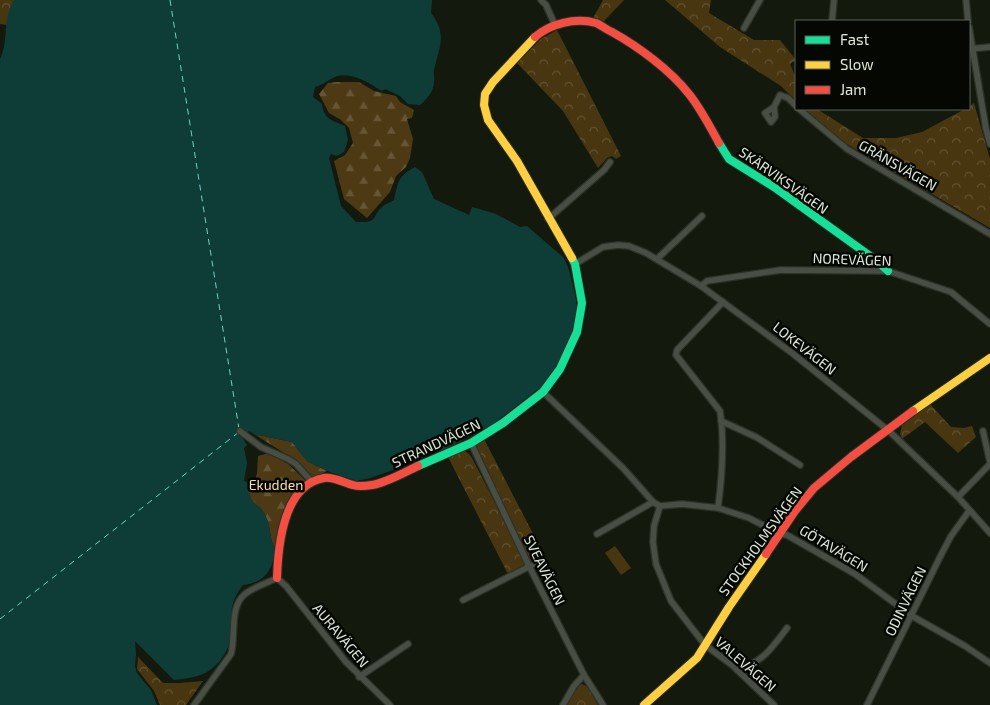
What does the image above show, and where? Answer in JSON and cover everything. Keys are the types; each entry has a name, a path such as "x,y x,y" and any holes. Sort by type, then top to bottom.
{"street":[{"path":"541,0 546,6 555,26"},
{"path":"744,28 760,0"},
{"path":"832,20 834,0"},
{"path":"966,0 968,20"},
{"name":"SKÄRVIKSVÄGEN","path":"576,264 548,219 517,161 488,120 484,105 485,94 493,82 531,41 541,32 569,21 595,24 630,42 657,62 689,94 729,159 774,187 877,261 888,271"},
{"path":"990,46 970,49 990,144"},
{"path":"774,107 780,95 788,98 795,105"},
{"name":"GRÄNSVÄGEN","path":"800,110 847,149 990,234"},
{"path":"548,219 604,170 610,162"},
{"path":"656,259 702,216"},
{"name":"LOKEVÄGEN","path":"576,264 603,247 629,246 656,259 701,286 792,352 888,431 958,498 990,534"},
{"name":"STRANDVÄGEN","path":"312,482 325,477 356,486 374,485 470,443 503,423 543,392 560,369 577,332 582,303 576,264"},
{"name":"NOREVÄGEN","path":"701,286 707,281 781,270 888,271 951,292 990,324"},
{"path":"718,508 722,473 722,421 720,411 676,355 677,350 723,302"},
{"name":"STOCKHOLMSVÄGEN","path":"644,705 688,667 705,645 795,510 814,488 851,457 990,358"},
{"path":"543,392 623,468 653,502 660,506"},
{"path":"722,421 756,438 800,465"},
{"path":"958,498 990,463 983,431"},
{"path":"194,705 231,654 234,644 236,610 242,598 246,593 277,578 281,532 296,497 312,482 288,458 262,447 240,432"},
{"name":"SVEAVÄGEN","path":"470,443 584,675 603,705"},
{"path":"597,534 653,502"},
{"name":"GÖTAVÄGEN","path":"660,506 682,504 718,508 749,518 780,534 786,535 855,574 912,616 965,646 990,663"},
{"name":"VALEVÄGEN","path":"660,506 654,526 653,542 656,564 671,601 705,645 737,670 774,705"},
{"name":"ODINVÄGEN","path":"867,705 951,536 969,511"},
{"path":"463,600 540,560"},
{"name":"AURAVÄGEN","path":"277,578 286,586 359,677 390,705"},
{"path":"737,670 759,661 770,651 787,628"},
{"path":"359,677 408,644"},
{"path":"563,705 574,686 584,675"}],"green space":[{"path":"0,0 18,0 7,25 0,24"},
{"path":"603,0 624,0 603,22 593,18"},
{"path":"665,0 711,0 709,13 754,40 780,40 795,59 790,64 795,76 795,100 781,86 720,47"},
{"path":"557,30 621,156 616,159 612,156 607,158 598,168 563,111 517,63 541,39"},
{"path":"359,82 374,91 396,96 400,102 414,110 412,118 407,119 413,139 410,158 406,167 396,176 390,192 367,218 344,199 334,161 345,155 353,143 349,128 341,120 329,113 319,94 328,83"},
{"path":"974,103 990,159 990,228 833,136 805,110 819,110 863,138 896,138 922,132 963,110 970,110 970,106"},
{"path":"930,404 951,427 964,428 972,426 976,437 958,453 925,422 902,439 900,434 902,425"},
{"name":"Ekudden","path":"257,436 292,442 307,461 327,471 313,478 297,461"},
{"path":"484,439 544,555 530,562 476,452 475,444"},
{"path":"464,450 471,456 527,565 508,574 448,457"},
{"name":"Ekudden","path":"269,453 288,464 307,482 292,498 275,548 266,517 252,500 249,491 249,483 254,484 257,473 258,456"},
{"path":"615,546 631,568 621,575 605,553"},
{"path":"138,657 163,683 203,681 186,705 160,705 154,691 137,669"},
{"path":"582,684 588,687 598,705 565,705 573,689"}],"water":[{"path":"14,0 432,0 431,13 439,28 441,41 434,71 433,89 420,105 408,104 400,96 385,89 382,91 355,77 337,76 315,87 313,97 322,104 327,116 345,126 348,140 344,152 337,156 331,154 329,158 341,206 356,222 371,221 383,206 394,200 400,180 405,173 415,167 422,172 434,199 469,215 472,207 496,214 520,227 527,226 564,258 576,299 577,313 574,328 555,368 542,386 493,424 442,451 430,450 424,447 416,449 393,470 357,481 327,471 307,461 292,442 257,436 249,431 243,439 247,445 244,448 247,463 244,481 249,483 252,500 260,508 268,521 275,548 270,569 263,578 243,585 238,592 233,604 229,644 219,662 208,671 196,676 174,680 135,641 135,666 137,673 151,690 157,705 0,705 0,59 3,53 8,15"}],"ferry route":[{"path":"170,0 239,429"},
{"path":"0,619 239,432"}],"traffic: fast":[{"path":"719,143 729,159 774,187 877,261 888,271"},
{"path":"418,466 471,443 503,423 543,392 560,369 577,332 582,303 575,264 572,258"}],"traffic: slow":[{"path":"535,37 493,82 485,94 484,105 488,120 517,161 572,258"},
{"path":"913,411 990,358"},
{"path":"644,705 697,658 729,607 766,554"}],"traffic: jam":[{"path":"535,37 548,28 571,21 588,21 600,25 643,52 673,76 693,100 719,143"},
{"path":"766,554 795,511 814,488 851,457 913,411"},
{"path":"277,578 282,534 291,504 310,483 327,478 355,486 377,484 418,466"}]}
